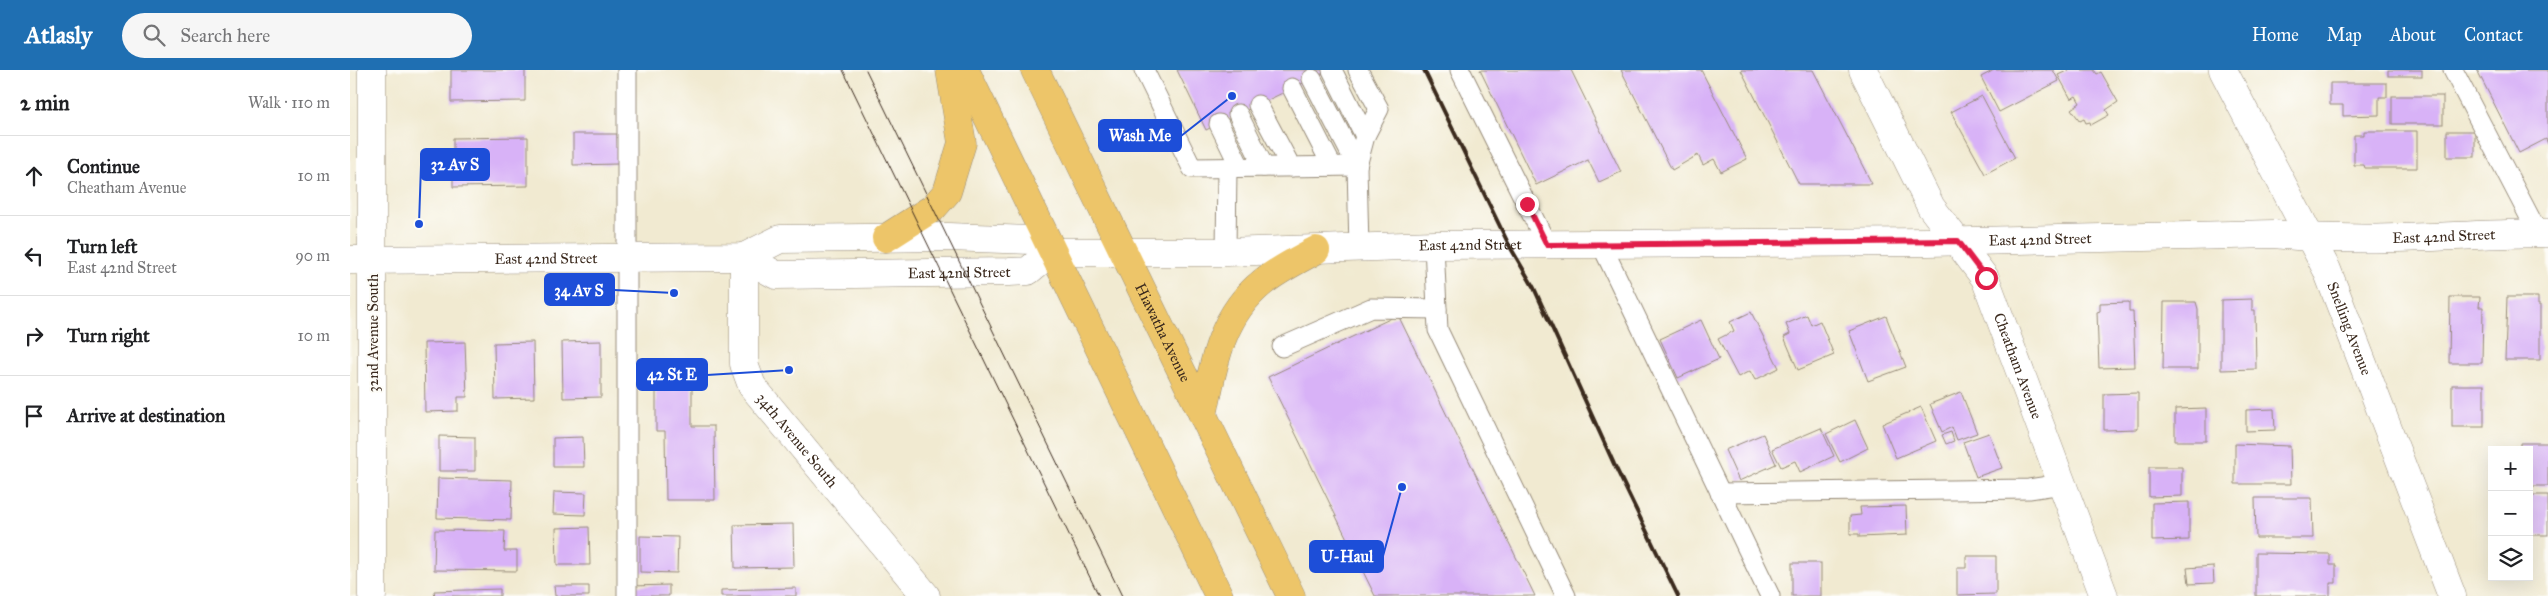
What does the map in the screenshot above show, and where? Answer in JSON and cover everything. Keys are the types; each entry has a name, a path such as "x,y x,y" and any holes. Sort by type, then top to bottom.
{"highway":[{"path":"886,238 933,208 947,192 962,143 950,70"},
{"path":"965,70 1218,596"},
{"name":"Hiawatha Avenue","path":"1035,70 1291,596"},
{"path":"1203,416 1221,339 1239,307 1264,281 1316,250"}],"street":[{"name":"32nd Avenue South","path":"372,70 361,260 372,596"},
{"name":"Cheatham Avenue","path":"1863,70 1931,207 1986,278 2104,596"},
{"name":"Snelling Avenue","path":"2223,70 2328,270 2452,596"},
{"name":"East 42nd Street","path":"361,260 744,257 780,239 1031,240 1051,252 1226,252 1434,245 1602,246 2274,234 2310,238 2543,233"},
{"name":"East 42nd Street","path":"744,257 776,274 1009,272 1028,271 1051,252"},
{"name":"34th Avenue South","path":"744,257 744,364 752,386 926,596"}],"lane":[{"path":"627,70 627,596"},
{"path":"1144,70 1192,168 1357,166"},
{"path":"1332,70 1365,136"},
{"path":"1358,70 1379,109 1365,136 1357,166 1359,248"},
{"path":"1460,70 1547,245"},
{"path":"2453,70 2543,233"},
{"path":"1312,78 1357,166"},
{"path":"1292,88 1332,166"},
{"path":"1258,104 1291,167"},
{"path":"1238,114 1264,168"},
{"path":"1219,124 1234,168 1226,252"},
{"path":"1434,245 1438,330 1566,596"},
{"path":"1602,246 1770,596"},
{"path":"1282,347 1371,308 1437,309"},
{"path":"1720,493 2029,489 2062,484"}],"building":[{"path":"451,70 525,70 525,101 451,102"},
{"path":"1177,70 1330,70 1206,130"},
{"path":"1480,70 1571,70 1621,172 1599,182 1588,160 1536,185"},
{"path":"1621,70 1701,70 1747,159 1721,172 1714,159 1703,165 1698,155 1672,170"},
{"path":"1741,70 1813,70 1872,184 1799,184"},
{"path":"1994,70 2053,70 2059,81 1999,112 1981,77"},
{"path":"2069,70 2094,70 2097,74 2101,72 2118,102 2106,110 2109,115 2091,125 2090,122 2086,123 2084,119 2080,121 2071,109 2080,103 2076,96 2071,99 2058,75"},
{"path":"2388,70 2422,70 2422,76 2388,76"},
{"path":"2477,70 2548,70 2548,144 2546,139 2519,153"},
{"path":"2330,83 2387,83 2387,97 2379,97 2379,115 2343,116 2343,105 2330,105"},
{"path":"1982,96 2015,158 1985,174 1951,112"},
{"path":"2392,96 2443,96 2443,124 2392,124"},
{"path":"2364,131 2417,131 2417,168 2365,168 2364,165 2354,165 2354,135 2364,135"},
{"path":"2447,131 2475,131 2475,157 2447,157"},
{"path":"573,134 617,134 618,164 573,165"},
{"path":"528,137 528,186 453,187 453,138"},
{"path":"2450,297 2480,297 2479,307 2483,307 2482,363 2449,363"},
{"path":"2507,297 2538,297 2538,305 2540,305 2540,360 2505,360"},
{"path":"2252,299 2252,310 2255,310 2256,369 2221,370 2221,300"},
{"path":"2129,302 2129,311 2133,311 2135,367 2099,368 2097,312 2100,311 2100,303"},
{"path":"2164,302 2196,302 2198,309 2198,369 2163,369"},
{"path":"1751,312 1779,368 1755,380 1750,371 1738,377 1718,339 1734,331 1730,322"},
{"path":"1398,315 1535,596 1375,596 1268,377"},
{"path":"1807,315 1811,325 1820,321 1834,355 1798,370 1784,337 1790,334 1786,324"},
{"path":"1886,316 1906,367 1868,381 1849,331"},
{"path":"1701,320 1719,359 1678,378 1660,339"},
{"path":"601,341 601,397 563,398 562,342"},
{"path":"465,342 467,397 458,397 458,411 425,412 424,343"},
{"path":"533,342 534,398 495,399 494,343"},
{"path":"2452,385 2484,385 2484,427 2452,427"},
{"path":"692,386 692,426 714,426 715,500 666,500 665,431 656,431 656,387"},
{"path":"1961,392 1977,433 1957,440 1952,427 1942,432 1930,404"},
{"path":"2138,393 2138,429 2104,430 2104,394"},
{"path":"1921,407 1936,441 1896,458 1882,424"},
{"path":"2206,408 2206,441 2175,441 2175,409"},
{"path":"2274,409 2275,430 2246,431 2246,410"},
{"path":"1855,420 1868,448 1840,462 1826,434"},
{"path":"1821,428 1834,456 1800,472 1795,461 1781,467 1772,449"},
{"path":"1951,432 1954,441 1946,444 1942,435"},
{"path":"1989,433 2002,468 1976,477 1963,442"},
{"path":"1763,434 1776,464 1739,481 1725,450"},
{"path":"439,436 475,437 475,471 439,471"},
{"path":"583,437 584,467 553,467 553,438"},
{"path":"2520,443 2548,443 2548,486 2533,486 2533,446 2520,446"},
{"path":"2235,444 2290,446 2291,484 2235,484"},
{"path":"2149,467 2182,467 2182,496 2149,497"},
{"path":"438,478 512,480 511,520 437,518"},
{"path":"554,492 586,493 585,515 553,514"},
{"path":"2533,495 2548,495 2548,535 2533,535"},
{"path":"2255,498 2312,498 2313,538 2256,538"},
{"path":"2189,502 2189,540 2152,541 2152,503"},
{"path":"1906,506 1907,535 1859,537 1859,534 1850,534 1850,516 1861,515 1860,507"},
{"path":"793,524 794,567 735,568 734,525"},
{"path":"589,527 590,565 557,565 556,528"},
{"path":"435,530 505,531 504,551 517,551 517,571 434,570"},
{"path":"640,536 678,537 677,573 640,572"},
{"path":"2256,553 2330,554 2330,565 2336,565 2336,583 2330,583 2330,596 2256,596"},
{"path":"1966,556 1996,556 1996,594 1957,595 1957,568 1966,568"},
{"path":"1792,563 1821,563 1821,596 1792,596"},
{"path":"2213,566 2214,583 2189,584 2187,568"},
{"path":"669,585 669,596 633,596 632,586"},
{"path":"554,586 589,586 589,596 555,596"},
{"path":"796,588 796,596 721,596 721,590"},
{"path":"500,589 500,596 435,596 434,591"}],"tram line":[{"path":"843,70 1099,596"},
{"path":"866,70 1122,596"}],"railway":[{"path":"1424,70 1509,245 1534,288 1614,464 1678,596"}],"place":[{"name":"Wash Me","path":"1232,96"},
{"name":"32 Av S","path":"419,224"},
{"name":"34 Av S","path":"674,293"},
{"name":"42 St E","path":"789,370"},
{"name":"U-Haul","path":"1402,487"}],"route":[{"path":"1527,204 1547,245 1602,246 1958,241 1986,278"}]}
